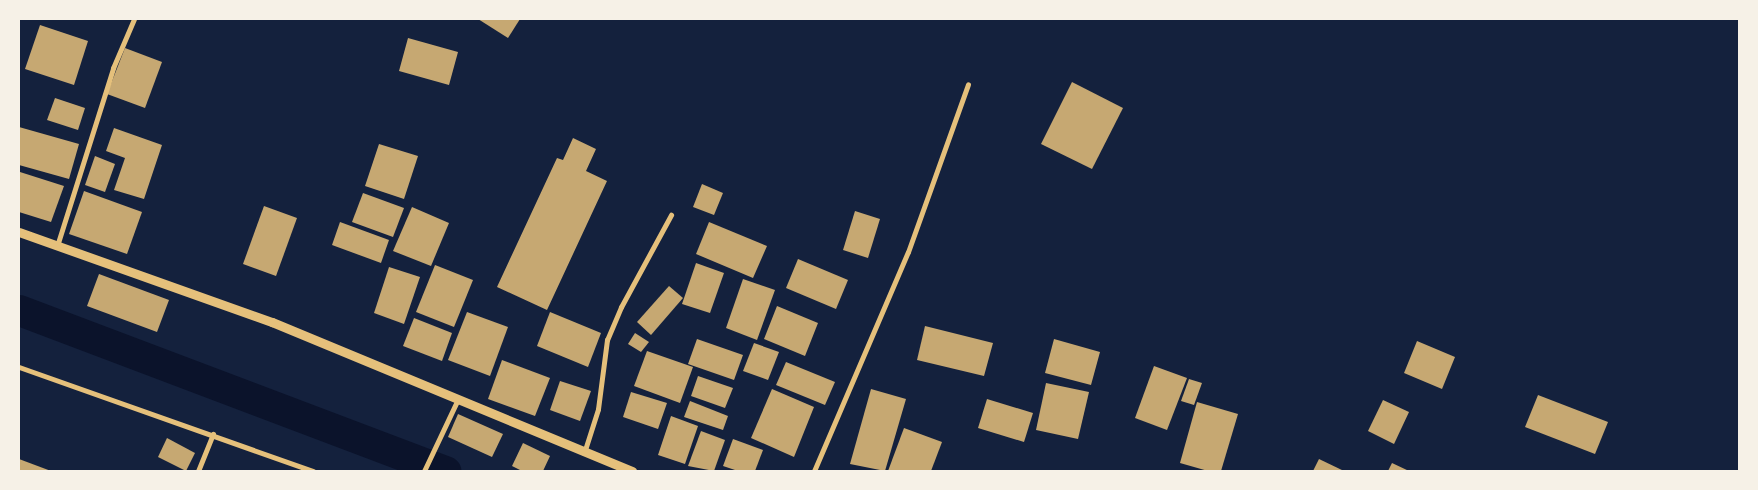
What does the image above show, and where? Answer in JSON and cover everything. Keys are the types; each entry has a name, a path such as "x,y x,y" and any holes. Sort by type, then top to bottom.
{"street":[{"path":"57,246 113,68 134,19"},
{"path":"814,471 908,252 968,84"},
{"path":"584,454 598,409 607,340 621,306 672,215"},
{"path":"19,232 272,322 458,399 584,454 632,471"},
{"path":"19,367 213,434 313,471"},
{"path":"424,471 458,399"},
{"path":"198,471 213,434"}],"building":[{"path":"478,19 520,19 508,38"},
{"path":"40,25 88,41 74,85 25,69"},
{"path":"408,38 458,52 449,85 399,71"},
{"path":"125,48 162,62 145,108 107,94"},
{"path":"1072,82 1123,108 1092,169 1041,144"},
{"path":"55,98 85,108 78,130 47,120"},
{"path":"19,127 79,144 69,179 19,165"},
{"path":"114,128 162,145 144,199 114,190 125,158 106,151"},
{"path":"573,138 596,149 586,171 607,181 547,310 497,287 557,158 563,160"},
{"path":"379,144 418,156 404,199 365,186"},
{"path":"95,156 115,164 105,192 85,185"},
{"path":"20,172 64,186 51,222 19,212"},
{"path":"702,184 723,193 714,215 693,207"},
{"path":"84,191 142,212 127,254 69,234"},
{"path":"363,193 404,208 393,237 352,222"},
{"path":"264,206 297,218 276,276 243,264"},
{"path":"412,207 449,223 431,266 393,251"},
{"path":"855,211 880,219 868,258 843,250"},
{"path":"340,222 389,240 381,263 332,245"},
{"path":"709,222 767,246 753,278 696,254"},
{"path":"798,259 848,280 836,309 786,288"},
{"path":"696,263 724,273 710,313 682,304"},
{"path":"435,265 473,280 454,327 416,312"},
{"path":"389,267 420,277 404,324 374,313"},
{"path":"99,274 169,300 157,332 87,306"},
{"path":"743,279 775,290 757,340 726,328"},
{"path":"669,286 683,298 651,335 637,322"},
{"path":"777,306 818,323 805,356 764,339"},
{"path":"467,312 508,327 490,376 448,360"},
{"path":"550,312 601,333 588,367 537,346"},
{"path":"414,318 452,333 442,361 403,346"},
{"path":"925,326 993,343 984,376 917,360"},
{"path":"635,333 649,342 641,352 628,344"},
{"path":"697,339 743,355 734,380 688,364"},
{"path":"1054,339 1100,352 1091,385 1045,373"},
{"path":"1417,341 1455,357 1442,389 1404,373"},
{"path":"754,343 779,352 768,380 743,371"},
{"path":"647,351 693,367 680,403 634,386"},
{"path":"502,360 550,378 535,416 488,399"},
{"path":"786,362 835,382 825,405 776,385"},
{"path":"1154,366 1187,378 1167,430 1135,418"},
{"path":"698,376 733,388 725,408 691,396"},
{"path":"1189,379 1202,383 1194,405 1181,401"},
{"path":"560,381 591,391 580,421 550,410"},
{"path":"1046,383 1089,392 1078,439 1036,430"},
{"path":"772,389 814,407 794,457 751,438"},
{"path":"871,389 906,399 885,471 850,464"},
{"path":"631,392 667,403 658,429 623,417"},
{"path":"1538,395 1608,422 1595,454 1525,427"},
{"path":"987,399 1033,413 1024,442 978,428"},
{"path":"1383,400 1409,412 1394,444 1368,431"},
{"path":"690,401 728,416 723,430 684,417"},
{"path":"1197,402 1238,414 1221,471 1208,471 1180,463"},
{"path":"458,414 503,434 492,457 448,437"},
{"path":"671,416 698,426 685,464 658,455"},
{"path":"904,428 942,442 931,471 888,471"},
{"path":"701,431 725,440 714,471 688,466"},
{"path":"167,438 195,453 186,471 158,457"},
{"path":"733,439 763,450 755,471 738,471 723,466"},
{"path":"523,443 550,456 543,471 522,471 512,466"},
{"path":"19,459 51,471 19,471"},
{"path":"1319,459 1344,471 1313,471"},
{"path":"1392,463 1409,471 1388,471"}],"waterway":[{"path":"19,310 446,471"}]}
